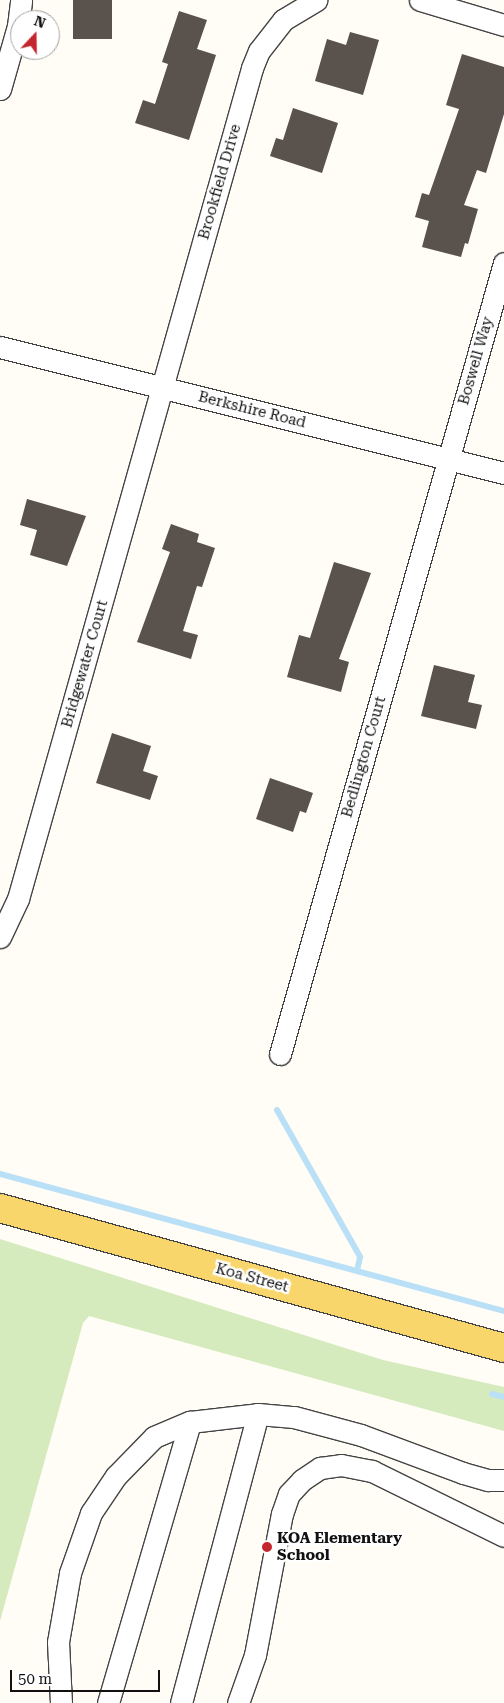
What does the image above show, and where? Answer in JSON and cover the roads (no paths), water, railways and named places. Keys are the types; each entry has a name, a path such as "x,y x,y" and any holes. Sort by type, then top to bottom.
{"main road":[{"name":"Koa Street","path":"0,1208 504,1348"}],"street":[{"path":"0,89 18,26 21,0"},
{"name":"Brookfield Drive","path":"163,388 252,68 259,51 283,20 316,0"},
{"path":"420,0 504,25"},
{"name":"Boswell Way","path":"449,459 504,264"},
{"name":"Berkshire Road","path":"0,347 504,473"},
{"name":"Bridgewater Court","path":"0,937 18,899 163,388"},
{"name":"Bedlington Court","path":"280,1054 449,459"},
{"path":"181,1703 258,1414"},
{"path":"61,1703 58,1642 70,1572 91,1513 116,1476 154,1436 190,1422 258,1414 294,1417 361,1435 464,1473 488,1480 504,1480"},
{"path":"108,1703 190,1422"},
{"path":"238,1703 256,1655 282,1514 289,1494 302,1480 320,1468 341,1464 372,1471 504,1536"}],"waterway":[{"path":"277,1110 360,1257 357,1271"},
{"path":"0,1174 504,1311"},
{"path":"492,1394 504,1397"}],"place":[{"name":"KOA Elementary School","path":"267,1547"}]}
